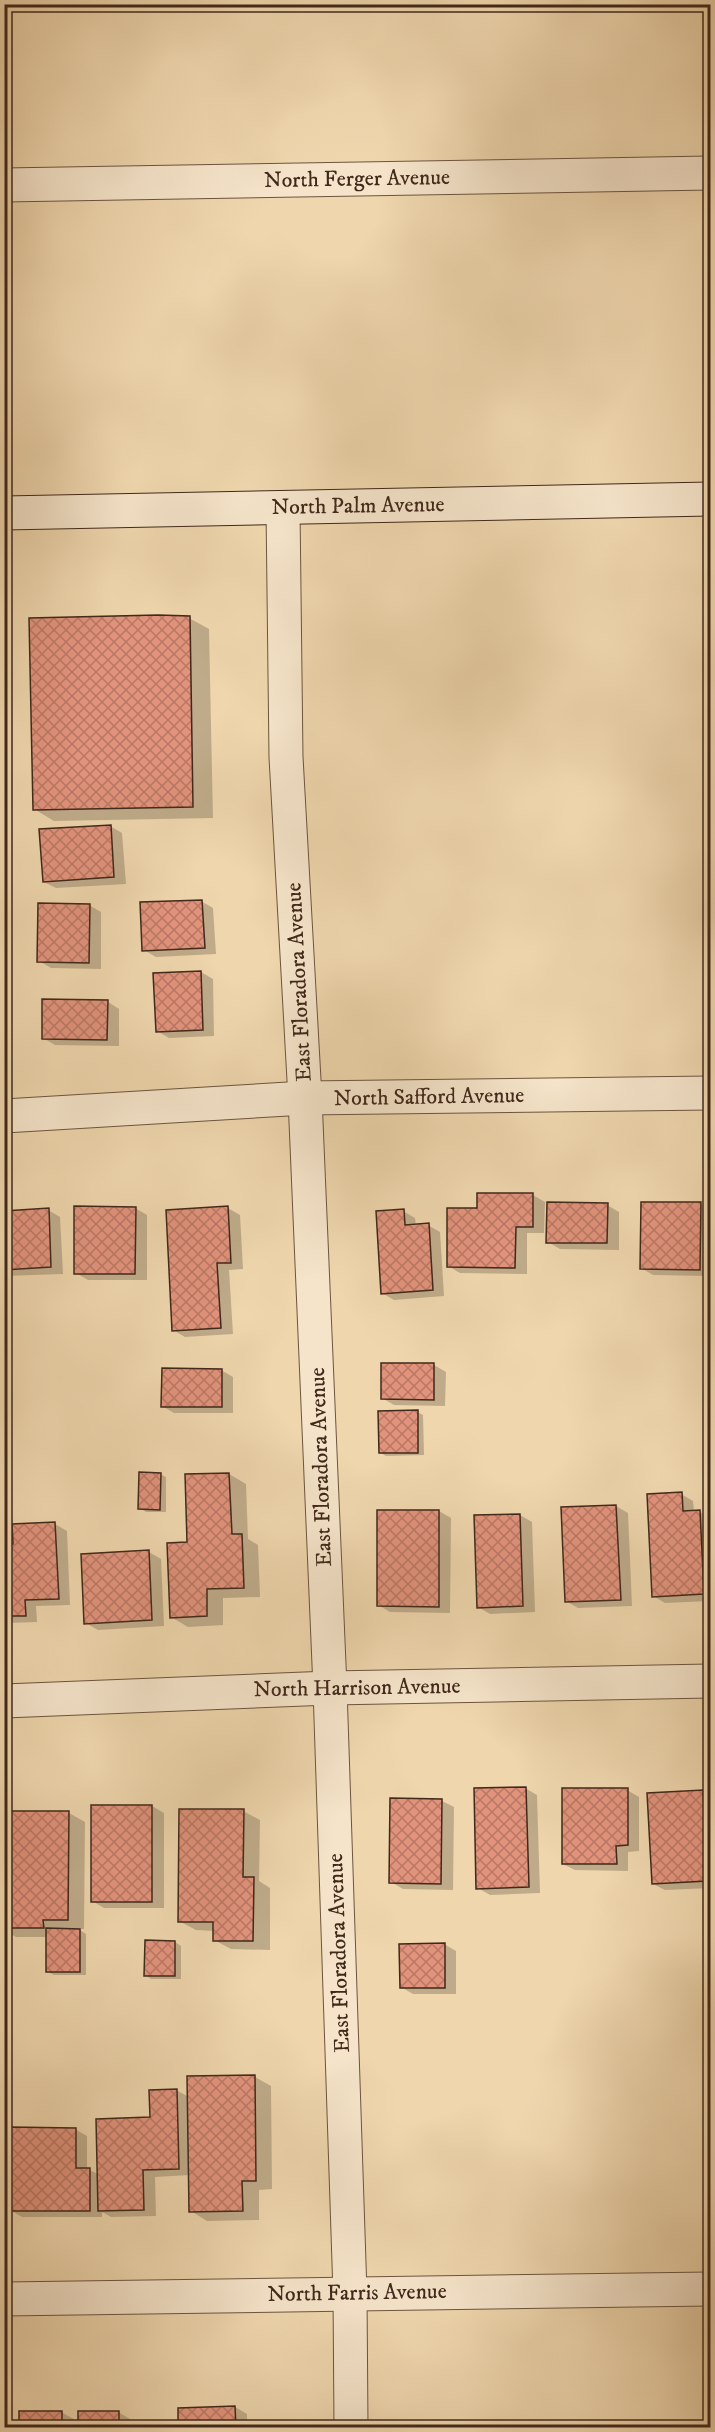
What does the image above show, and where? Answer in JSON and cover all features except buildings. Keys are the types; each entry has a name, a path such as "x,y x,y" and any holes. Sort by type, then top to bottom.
{"street":[{"name":"North Ferger Avenue","path":"4,185 711,173"},
{"name":"North Palm Avenue","path":"4,513 711,499"},
{"name":"East Floradora Avenue","path":"283,508 286,757 305,1098 330,1688 350,2293 351,2427"},
{"name":"North Safford Avenue","path":"4,1116 305,1098 711,1093"},
{"name":"North Harrison Avenue","path":"4,1701 330,1688 711,1681"},
{"name":"North Farris Avenue","path":"4,2300 711,2289"}]}
